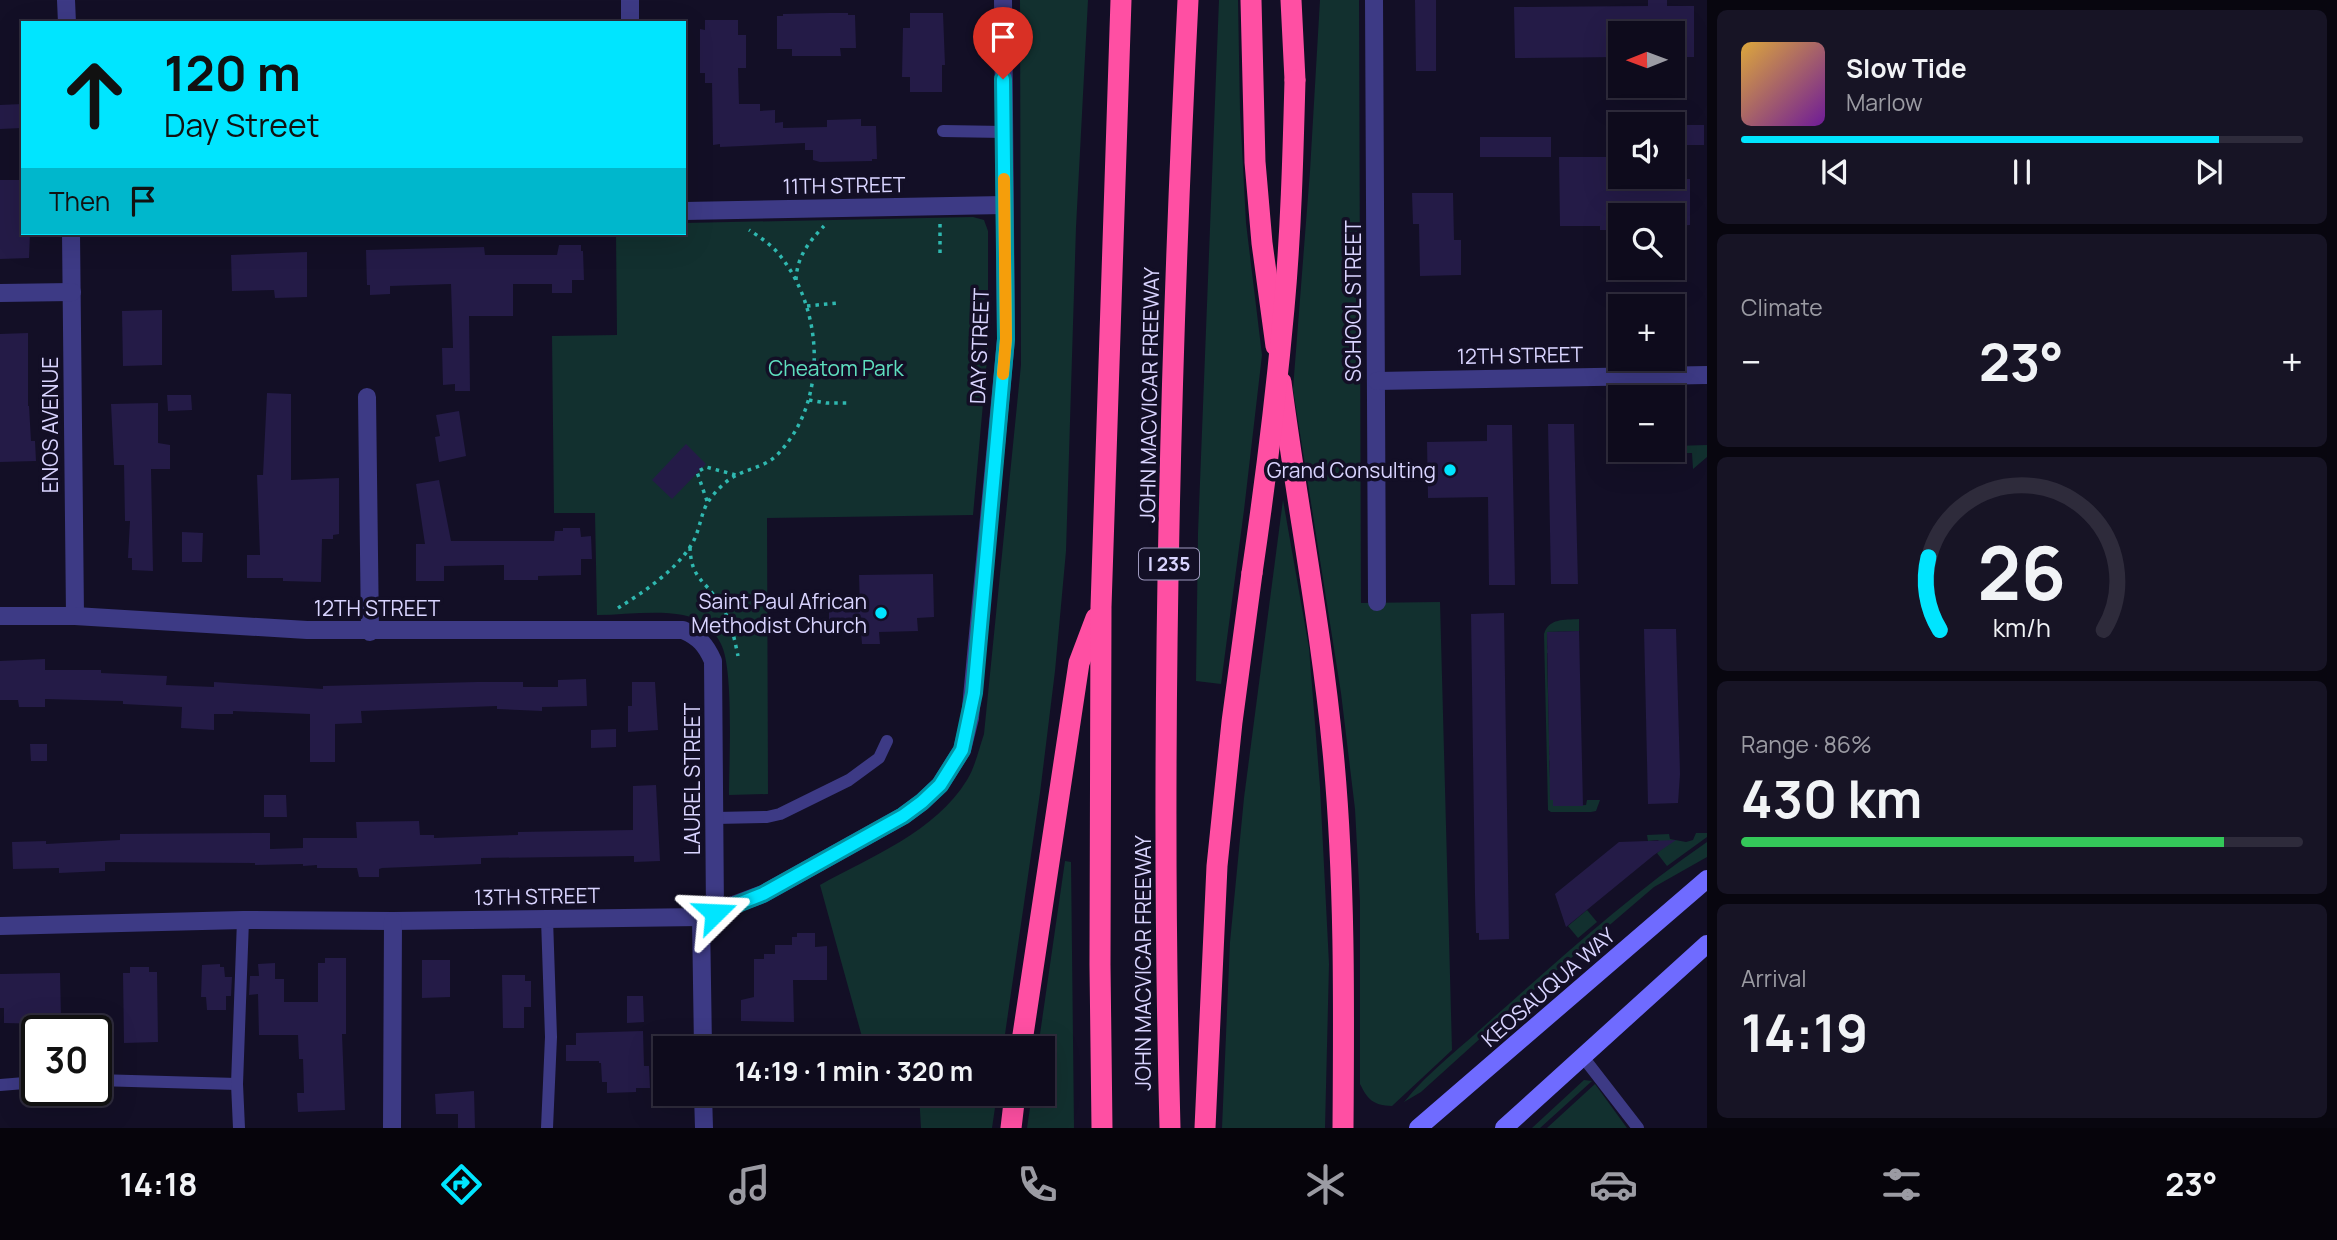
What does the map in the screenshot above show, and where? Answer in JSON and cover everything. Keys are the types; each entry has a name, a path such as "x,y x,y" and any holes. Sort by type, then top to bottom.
{"highway":[{"name":"JOHN MACVICAR FREEWAY","path":"1102,1128 1101,607 1121,0"},
{"name":"JOHN MACVICAR FREEWAY","path":"1170,1128 1166,870 1171,443 1188,0"},
{"path":"1251,0 1252,88 1262,243 1294,484 1323,658 1333,753 1342,874 1344,946 1343,1128"},
{"path":"1205,1128 1217,866 1232,722 1271,441 1284,306 1292,192 1295,76 1291,0"},
{"path":"1295,76 1303,0"},
{"path":"1023,1036 1079,663 1101,607"},
{"path":"1011,1128 1014,1106"}],"main road":[{"name":"KEOSAUQUA WAY","path":"1418,1128 1707,879"},
{"path":"1504,1128 1707,944"}],"street":[{"path":"66,0 67,21"},
{"path":"630,0 630,21"},
{"name":"DAY STREET","path":"974,693 1006,339 1003,0"},
{"name":"SCHOOL STREET","path":"1374,0 1377,602"},
{"name":"11TH STREET","path":"686,211 1004,205"},
{"name":"ENOS AVENUE","path":"71,235 75,616"},
{"path":"0,293 72,292"},
{"name":"12TH STREET","path":"1377,381 1707,374"},
{"path":"366,397 370,632"},
{"name":"12TH STREET","path":"0,616 75,616 370,632 683,630 696,636 706,646 713,661 714,687"},
{"name":"LAUREL STREET","path":"703,1036 715,818 714,687"},
{"name":"13TH STREET","path":"0,926 243,920 393,921 708,915 763,894 903,816 922,802 940,785 962,750 974,693"},
{"path":"393,921 393,1128"},
{"path":"704,1106 704,1128"}],"lane":[{"path":"943,131 1004,132"},
{"path":"715,818 767,817 780,814 849,780 879,758 887,741"},
{"path":"547,919 551,1037 547,1128"},
{"path":"239,1128 237,1084 243,920"},
{"path":"1583,1057 1638,1128"},
{"path":"112,1080 237,1084"},
{"path":"0,1085 21,1083"}],"path":[{"path":"940,223 940,254"},
{"path":"796,281 799,263 808,243 826,225"},
{"path":"618,608 661,579 690,547 708,502 724,484 736,475 762,466 774,458 792,438 809,400 814,364 807,306 796,281 778,254 765,240 745,226"},
{"path":"807,306 838,303"},
{"path":"809,400 826,404 849,403"},
{"path":"708,502 698,472 706,467 736,475"},
{"path":"690,547 693,572 712,591 728,617 738,656"}],"green space":[{"path":"1020,0 1088,0 1076,227 1066,551 1040,793 1005,1036 862,1036 820,885 901,841 938,814 954,798 975,764 984,734 1021,365"},
{"path":"1219,0 1238,0 1246,223 1262,355 1221,684 1196,681 1198,533"},
{"path":"1320,0 1359,0 1361,603 1440,602 1452,1050 1392,1106 1372,1101 1360,1084 1360,902 1355,809 1341,693 1293,389"},
{"name":"Cheatom Park","path":"973,217 984,220 988,231 988,348 973,515 767,518 768,794 729,795 728,674 718,639 705,625 683,615 597,615 595,513 554,513 552,336 617,335 616,235 686,235 686,223"},
{"path":"1707,445 1707,457 1693,469 1692,453 1685,453 1685,446"},
{"path":"1283,500 1309,648 1320,787 1329,964 1325,1128 1222,1128 1230,942 1244,798"},
{"path":"1579,619 1579,631 1547,632 1549,734 1552,734 1549,740 1549,755 1552,756 1549,761 1552,777 1550,799 1553,800 1553,806 1586,805 1587,800 1600,800 1596,811 1551,812 1548,810 1544,634 1553,622"},
{"path":"1696,833 1707,833 1707,837 1667,866 1657,853 1664,847 1658,840 1648,841 1647,835 1669,834 1670,839 1686,842 1693,840"},
{"path":"1707,842 1707,857 1654,887 1536,988 1421,1092 1404,1102 1436,1069 1571,949 1624,904"},
{"path":"1065,861 1071,862 1074,1128 1027,1128 1030,1106 1055,1106 1055,1036 1040,1036"},
{"path":"1587,910 1597,922 1578,938 1568,926"},
{"path":"1584,1080 1592,1081 1540,1128 1532,1128"},
{"path":"1595,1084 1627,1128 1547,1128"},
{"path":"920,1106 995,1106 992,1128 921,1128"}],"building":[{"path":"1415,0 1436,0 1436,71 1416,71"},
{"path":"1648,0 1667,0 1667,6 1694,6 1694,57 1685,57 1685,21 1608,21 1608,57 1515,58 1514,7 1648,6"},
{"path":"910,13 943,13 945,65 942,65 942,92 910,92 910,77 902,77 903,28 910,28"},
{"path":"855,15 856,48 840,48 841,56 792,56 792,49 777,49 777,16"},
{"path":"705,20 738,20 738,35 746,35 746,68 738,68 739,104 760,104 760,111 775,110 775,123 783,122 783,128 827,127 827,120 861,119 861,126 876,126 877,159 820,162 813,160 813,150 805,150 805,143 720,147 720,144 713,145 712,83 705,83 705,73 700,73 700,29 705,30"},
{"path":"21,104 21,128 0,129 0,105"},
{"path":"1685,125 1704,125 1704,145 1685,145"},
{"path":"1480,137 1551,137 1551,157 1480,157"},
{"path":"1559,157 1606,157 1608,189 1685,189 1685,179 1690,179 1690,225 1685,225 1685,203 1608,203 1608,230 1600,230 1600,226 1560,226"},
{"path":"0,180 21,180 21,235 30,235 29,258 0,259"},
{"path":"1412,193 1453,193 1454,240 1461,240 1461,275 1420,276 1419,224 1413,224"},
{"path":"559,245 581,245 583,251 584,280 572,280 572,293 552,293 552,284 513,284 513,316 469,316 470,391 455,391 455,384 443,385 442,348 453,348 451,284 390,286 390,294 370,295 370,285 367,285 366,250 484,247 485,255 557,255"},
{"path":"307,252 307,297 275,298 274,290 232,291 231,255"},
{"path":"162,310 162,365 123,366 122,311"},
{"path":"28,333 28,406 36,461 0,462 0,334"},
{"path":"267,393 291,394 291,480 339,478 339,534 333,535 333,539 322,539 321,582 247,578 247,555 260,555 257,475 263,475"},
{"path":"167,395 191,395 192,410 168,411"},
{"path":"158,403 158,443 170,445 170,469 151,469 153,571 132,570 132,558 128,558 130,521 125,521 124,465 114,465 111,404"},
{"path":"459,411 466,456 439,462 435,437 440,436 436,415"},
{"path":"1548,424 1574,424 1578,584 1551,584"},
{"path":"1487,425 1512,425 1515,585 1489,585 1488,497 1428,498 1427,442 1487,441"},
{"path":"686,444 706,464 672,499 652,480"},
{"path":"439,480 451,541 554,541 555,531 580,528 581,537 591,536 592,559 581,559 581,575 538,576 538,580 504,580 504,565 444,566 444,581 416,581 416,544 425,544 416,484"},
{"path":"182,532 203,533 202,562 182,562"},
{"name":"Saint Paul African Methodist Church","path":"933,574 934,617 917,618 918,631 879,632 880,644 862,644 861,632 829,633 829,608 860,608 859,575"},
{"path":"1504,613 1509,939 1479,940 1479,933 1476,933 1475,895 1471,614"},
{"path":"1644,629 1676,629 1680,774 1678,803 1648,804"},
{"path":"1579,631 1583,806 1553,806 1553,800 1550,800 1547,632"},
{"path":"45,659 45,670 101,670 101,673 167,676 166,685 214,687 214,682 323,689 323,686 523,682 523,687 558,687 558,680 586,679 587,706 542,707 542,711 497,709 497,706 361,711 362,723 335,724 335,762 310,762 310,714 233,711 233,714 214,714 214,730 181,728 182,707 123,704 123,701 45,699 45,707 19,707 18,700 0,700 0,661"},
{"path":"632,682 655,682 658,730 628,732"},
{"path":"616,729 616,747 591,748 591,730"},
{"path":"30,744 47,744 47,761 31,761"},
{"path":"656,785 660,861 634,862 634,856 481,858 481,864 382,868 379,869 379,877 359,877 357,868 317,868 317,865 303,864 105,862 105,871 59,873 59,868 13,869 12,842 46,841 46,844 120,840 120,834 270,833 270,849 303,848 303,838 357,838 356,822 419,821 420,835 434,835 434,838 518,835 518,832 633,830 633,786"},
{"path":"264,795 286,795 287,817 264,817"},
{"path":"1676,840 1566,927 1555,894 1619,842"},
{"path":"797,933 815,933 815,947 827,946 827,980 793,980 794,1022 741,1021 741,1000 754,997 754,959 764,959 764,954 775,954 775,945 792,945 792,937 797,937"},
{"path":"325,958 346,958 346,1034 342,1034 345,1110 298,1112 297,1093 304,1093 303,1059 299,1059 298,1035 259,1035 258,994 249,995 250,976 259,976 258,964 275,963 275,979 284,979 284,1002 318,1002 318,963 325,963"},
{"path":"422,960 450,960 450,997 422,998"},
{"path":"220,964 220,967 224,967 225,977 232,977 231,996 226,996 226,1010 207,1010 206,997 201,997 202,965"},
{"path":"130,967 149,967 149,972 157,972 158,1042 124,1043 123,973 130,973"},
{"path":"60,973 61,1015 21,1015 21,1023 4,1023 4,1008 0,1008 0,974"},
{"path":"502,975 525,975 525,981 531,981 531,1007 524,1007 524,1028 503,1028"},
{"path":"627,996 643,996 644,1022 627,1023"},
{"path":"643,1031 644,1066 649,1066 650,1088 636,1088 636,1092 607,1093 607,1082 602,1082 599,1061 566,1061 566,1045 576,1045 576,1033"},
{"path":"474,1091 475,1128 458,1128 458,1114 436,1114 435,1094"}],"slow traffic":[{"path":"1003,374 1006,339 1004,179"}],"place":[{"name":"Grand Consulting","path":"1450,470"},
{"name":"Saint Paul African Methodist Church","path":"881,613"}],"route":[{"path":"715,913 763,894 903,816 940,785 962,750 974,693 1006,339 1003,79"}]}
